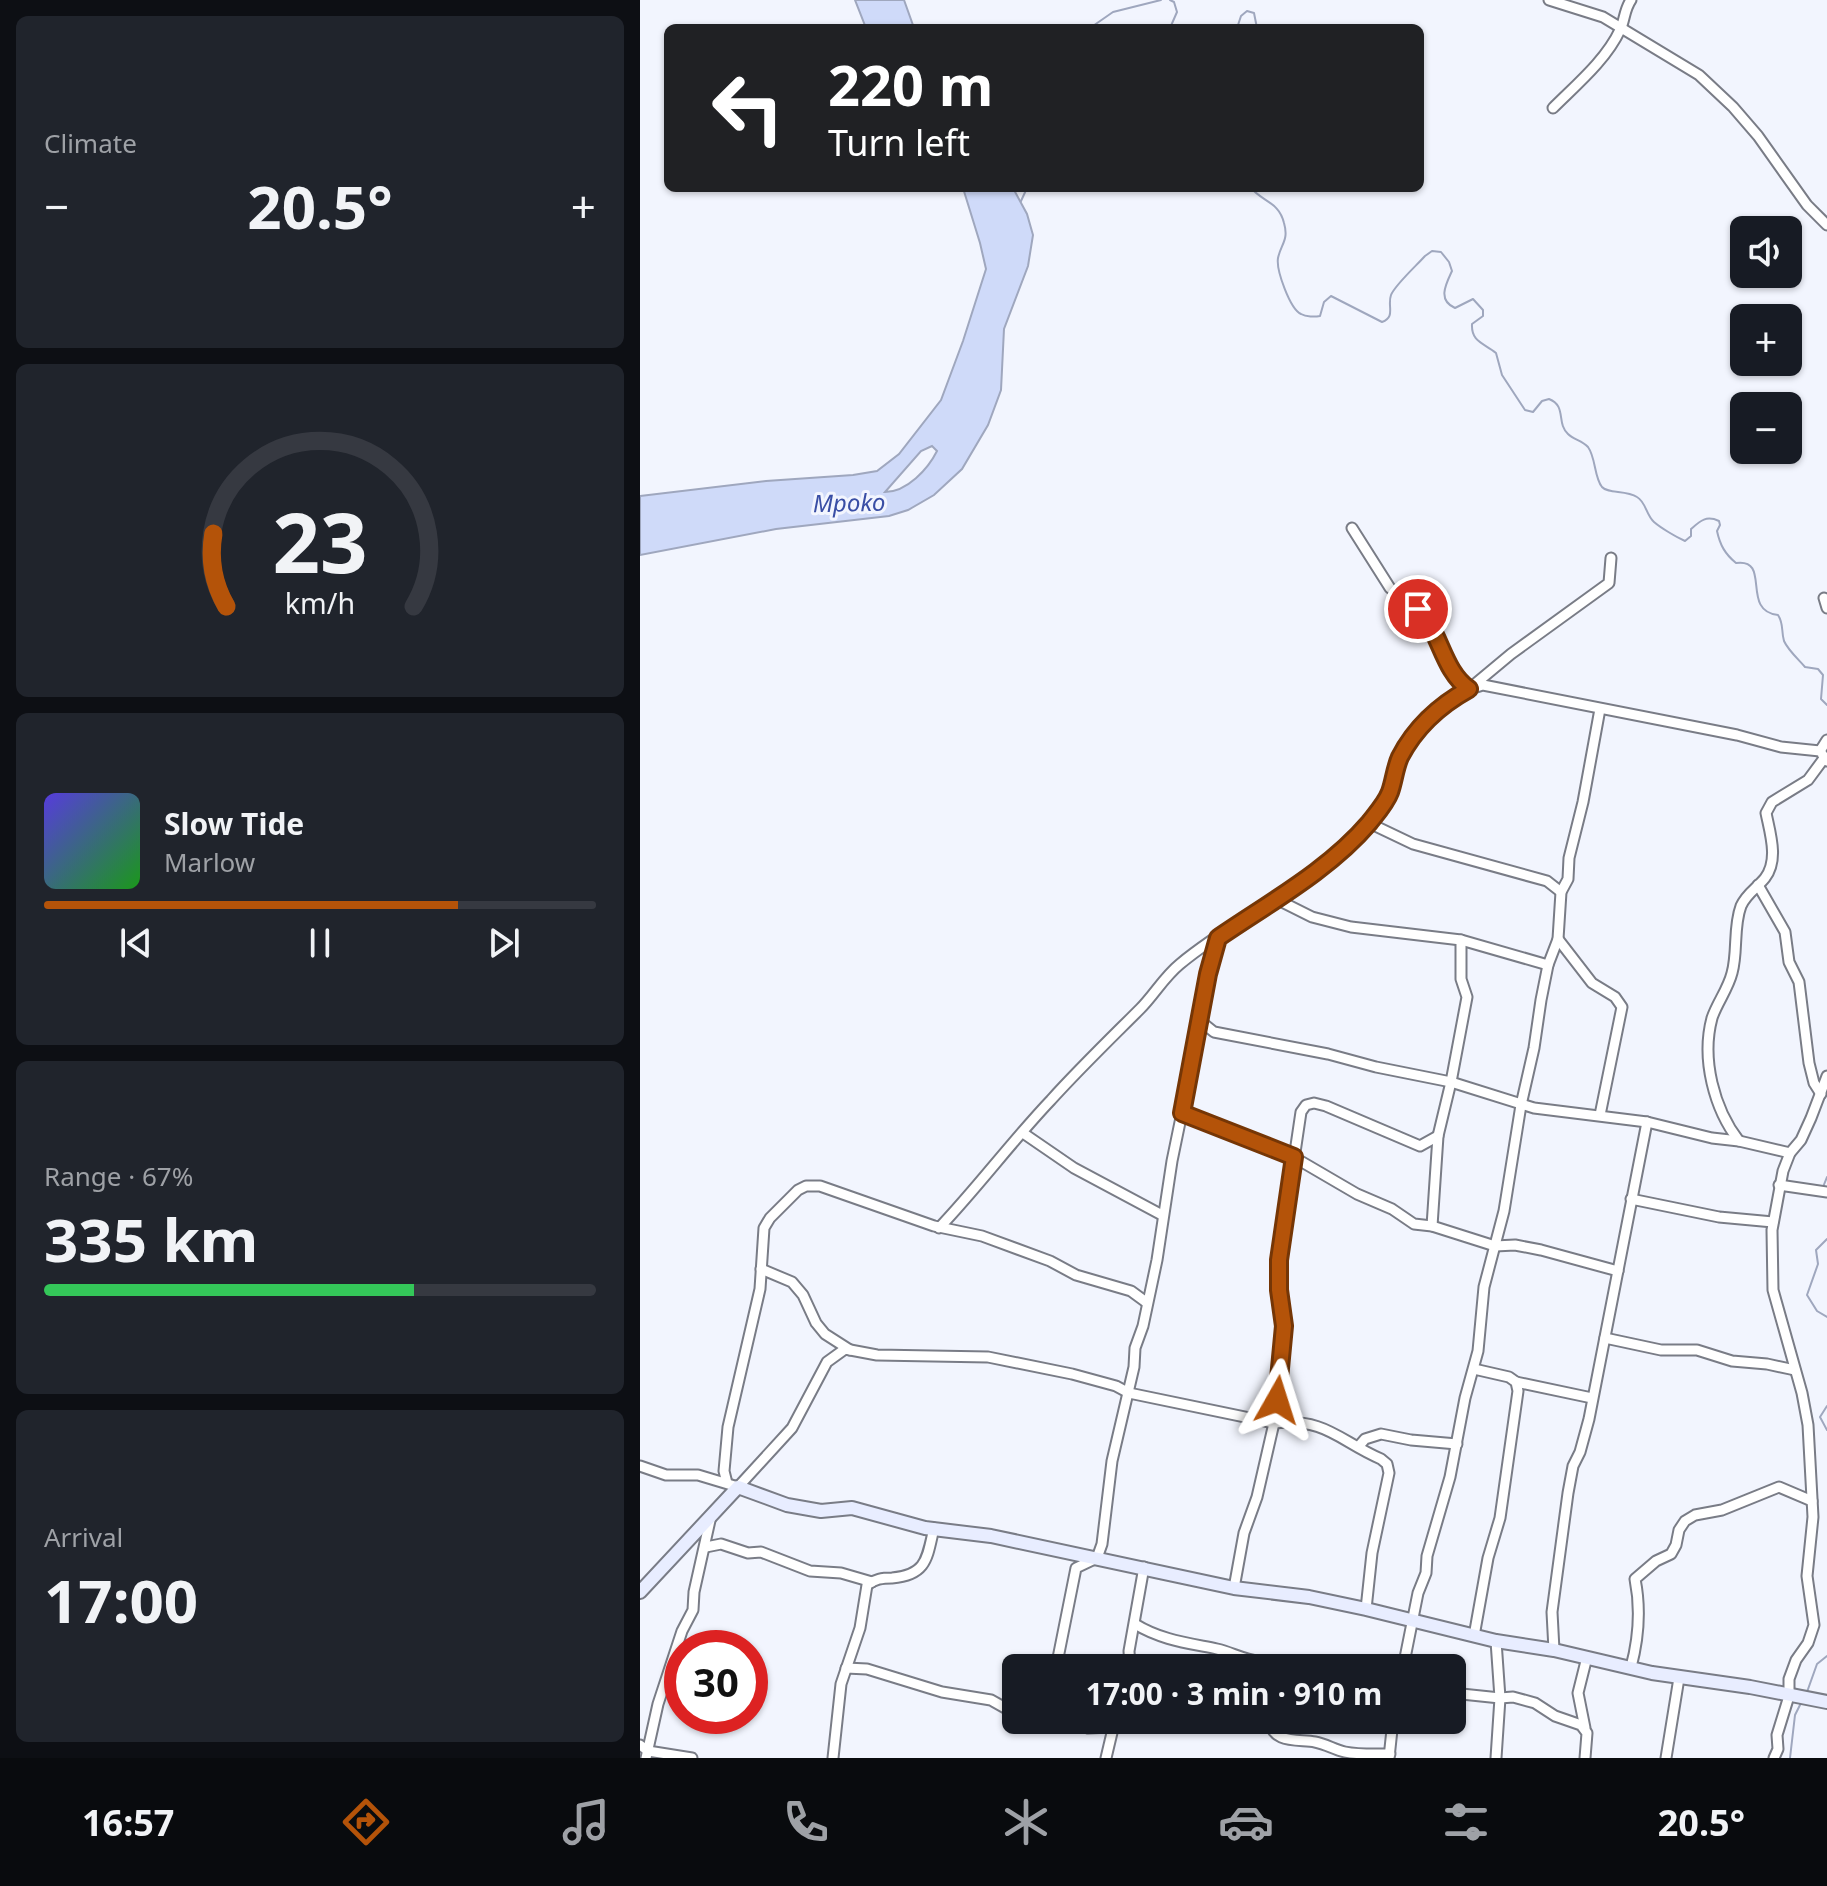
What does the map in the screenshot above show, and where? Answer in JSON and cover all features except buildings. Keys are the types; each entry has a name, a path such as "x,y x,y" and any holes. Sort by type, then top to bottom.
{"street":[{"path":"1549,0 1583,9 1622,28 1699,75 1758,136 1807,205 1827,225"},
{"path":"1553,108 1586,75 1622,28 1622,15 1631,0"},
{"path":"1352,528 1390,588 1426,617 1458,681 1469,689"},
{"path":"939,1228 1049,1102 1143,1006 1179,964 1341,851 1369,823 1389,795 1400,758 1429,716 1609,583 1611,558"},
{"path":"1469,689 1483,685 1737,735 1824,756"},
{"path":"1406,1654 1474,1369 1484,1287 1509,1184 1548,965 1558,939 1561,892 1568,879 1569,858 1600,709"},
{"path":"1739,1141 1725,1123 1712,1078 1709,1049 1712,1019 1731,978 1737,954 1740,908 1746,896 1771,868 1772,842 1766,813 1772,802 1808,780 1824,756 1827,740"},
{"path":"1369,823 1413,844 1547,881 1561,892"},
{"path":"1758,885 1785,932 1789,962 1799,982 1809,1063 1814,1083 1821,1094"},
{"path":"1276,899 1312,917 1351,927 1461,940 1548,965"},
{"path":"1059,1654 1076,1568 1097,1558 1102,1544 1112,1461 1157,1260 1162,1215 1218,938"},
{"path":"1558,939 1592,983 1615,997 1622,1007 1600,1115"},
{"path":"1432,1226 1438,1136 1467,997 1461,979 1461,940"},
{"path":"1199,1020 1206,1028 1227,1035 1451,1082 1521,1105 1647,1122 1790,1153"},
{"path":"1774,1758 1778,1749 1777,1735 1792,1696 1789,1679 1814,1625 1807,1576 1813,1517 1808,1425 1773,1290 1773,1222 1779,1185 1790,1153 1801,1140 1827,1076"},
{"path":"1234,1588 1244,1533 1257,1497 1274,1423 1284,1326 1279,1260 1301,1112 1306,1105 1314,1103 1420,1146 1438,1136"},
{"path":"1182,1113 1294,1157 1414,1224 1432,1226 1495,1246 1515,1245 1541,1250 1618,1271"},
{"path":"1554,1650 1552,1612 1563,1522 1573,1466 1584,1441 1647,1122"},
{"path":"1023,1133 1074,1168 1162,1215"},
{"path":"1779,1185 1823,1192"},
{"path":"733,1485 724,1471 728,1427 755,1316 764,1228 798,1190 806,1186 820,1186 939,1228 982,1236 1050,1261 1076,1275 1131,1291 1146,1302"},
{"path":"1631,1199 1719,1217 1773,1222"},
{"path":"761,1269 792,1282 825,1334 850,1350 907,1357 988,1357 1116,1386 1129,1393 1274,1423 1327,1428 1381,1459 1387,1464 1389,1473 1372,1553 1366,1609"},
{"path":"1605,1338 1661,1350 1697,1350 1732,1361 1795,1370"},
{"path":"642,1588 712,1513 733,1485 792,1428 827,1362 836,1354 850,1350"},
{"path":"1474,1369 1509,1377 1516,1382 1592,1398"},
{"path":"1474,1636 1488,1558 1500,1518 1518,1391 1516,1382"},
{"path":"1359,1446 1365,1439 1381,1434 1457,1444"},
{"path":"640,1466 666,1475 698,1475 787,1505 821,1511 852,1508 934,1528 991,1536 1234,1588 1309,1597 1496,1641 1554,1650 1679,1678 1750,1687 1822,1702"},
{"path":"1631,1667 1637,1645 1639,1616 1635,1579 1656,1561 1671,1554 1685,1521 1779,1487 1812,1501"},
{"path":"692,1758 645,1751 682,1631 693,1610 694,1592 712,1513"},
{"path":"833,1758 841,1684 860,1628 867,1585 906,1577 924,1566 934,1528"},
{"path":"706,1547 721,1544 748,1553 761,1552 810,1571 841,1573 872,1582"},
{"path":"1129,1654 1144,1567"},
{"path":"1135,1624 1153,1635 1233,1654"},
{"path":"1496,1641 1500,1698 1496,1758"},
{"path":"1585,1758 1585,1728 1578,1693 1587,1657"},
{"path":"846,1668 867,1669 942,1692 991,1700 1002,1706"},
{"path":"1666,1758 1679,1678"},
{"path":"1466,1694 1513,1697 1535,1703 1555,1716 1585,1728"},
{"path":"1106,1758 1112,1734"},
{"path":"1277,1734 1290,1741 1319,1742 1348,1753 1389,1756 1391,1734"}],"water":[{"path":"855,0 904,0 913,24 864,24"},
{"name":"Mpoko","path":"964,192 1015,192 1027,214 1033,235 1028,266 1004,329 1001,390 988,425 962,469 934,495 908,510 889,516 776,529 640,555 640,496 766,481 853,475 877,471 899,454 941,400 986,269","holes":["932,446 937,451 909,484 885,492 921,451"]}],"waterway":[{"path":"1096,24 1113,12 1161,0"},
{"path":"1170,0 1174,2 1177,12 1172,24"},
{"path":"1238,24 1247,11 1254,13 1256,24"},
{"path":"1021,201 1025,192"},
{"path":"1255,192 1275,206 1282,216 1286,234 1278,258 1279,271 1288,297 1303,315 1320,316 1324,302 1331,296 1382,322 1389,317 1391,295 1397,286 1425,256 1432,251 1441,252 1452,271 1444,291 1446,301 1455,308 1473,299 1483,310 1483,316 1472,324 1474,335 1496,353 1502,375 1525,410 1533,412 1542,401 1549,399 1554,402 1560,410 1564,430 1591,451 1602,487 1637,497 1654,522 1673,535 1685,541 1700,521 1719,521 1717,531 1724,549 1736,563 1752,568 1760,604 1778,615 1788,648 1805,667 1818,669 1823,675 1821,699 1827,705"},
{"path":"1823,1187 1827,1177"},
{"path":"1827,1239 1816,1250 1818,1264 1807,1295 1817,1311 1827,1317"},
{"path":"1827,1406 1820,1417 1827,1430"},
{"path":"1807,1692 1817,1664 1827,1656"},
{"path":"1790,1758 1795,1715 1802,1701"}],"route":[{"path":"1277,1400 1284,1326 1279,1260 1294,1157 1182,1113 1190,1068 1218,938 1283,895 1341,851 1369,823 1389,795 1400,758 1429,716 1442,704 1469,689 1458,681 1436,635 1418,609"}]}
